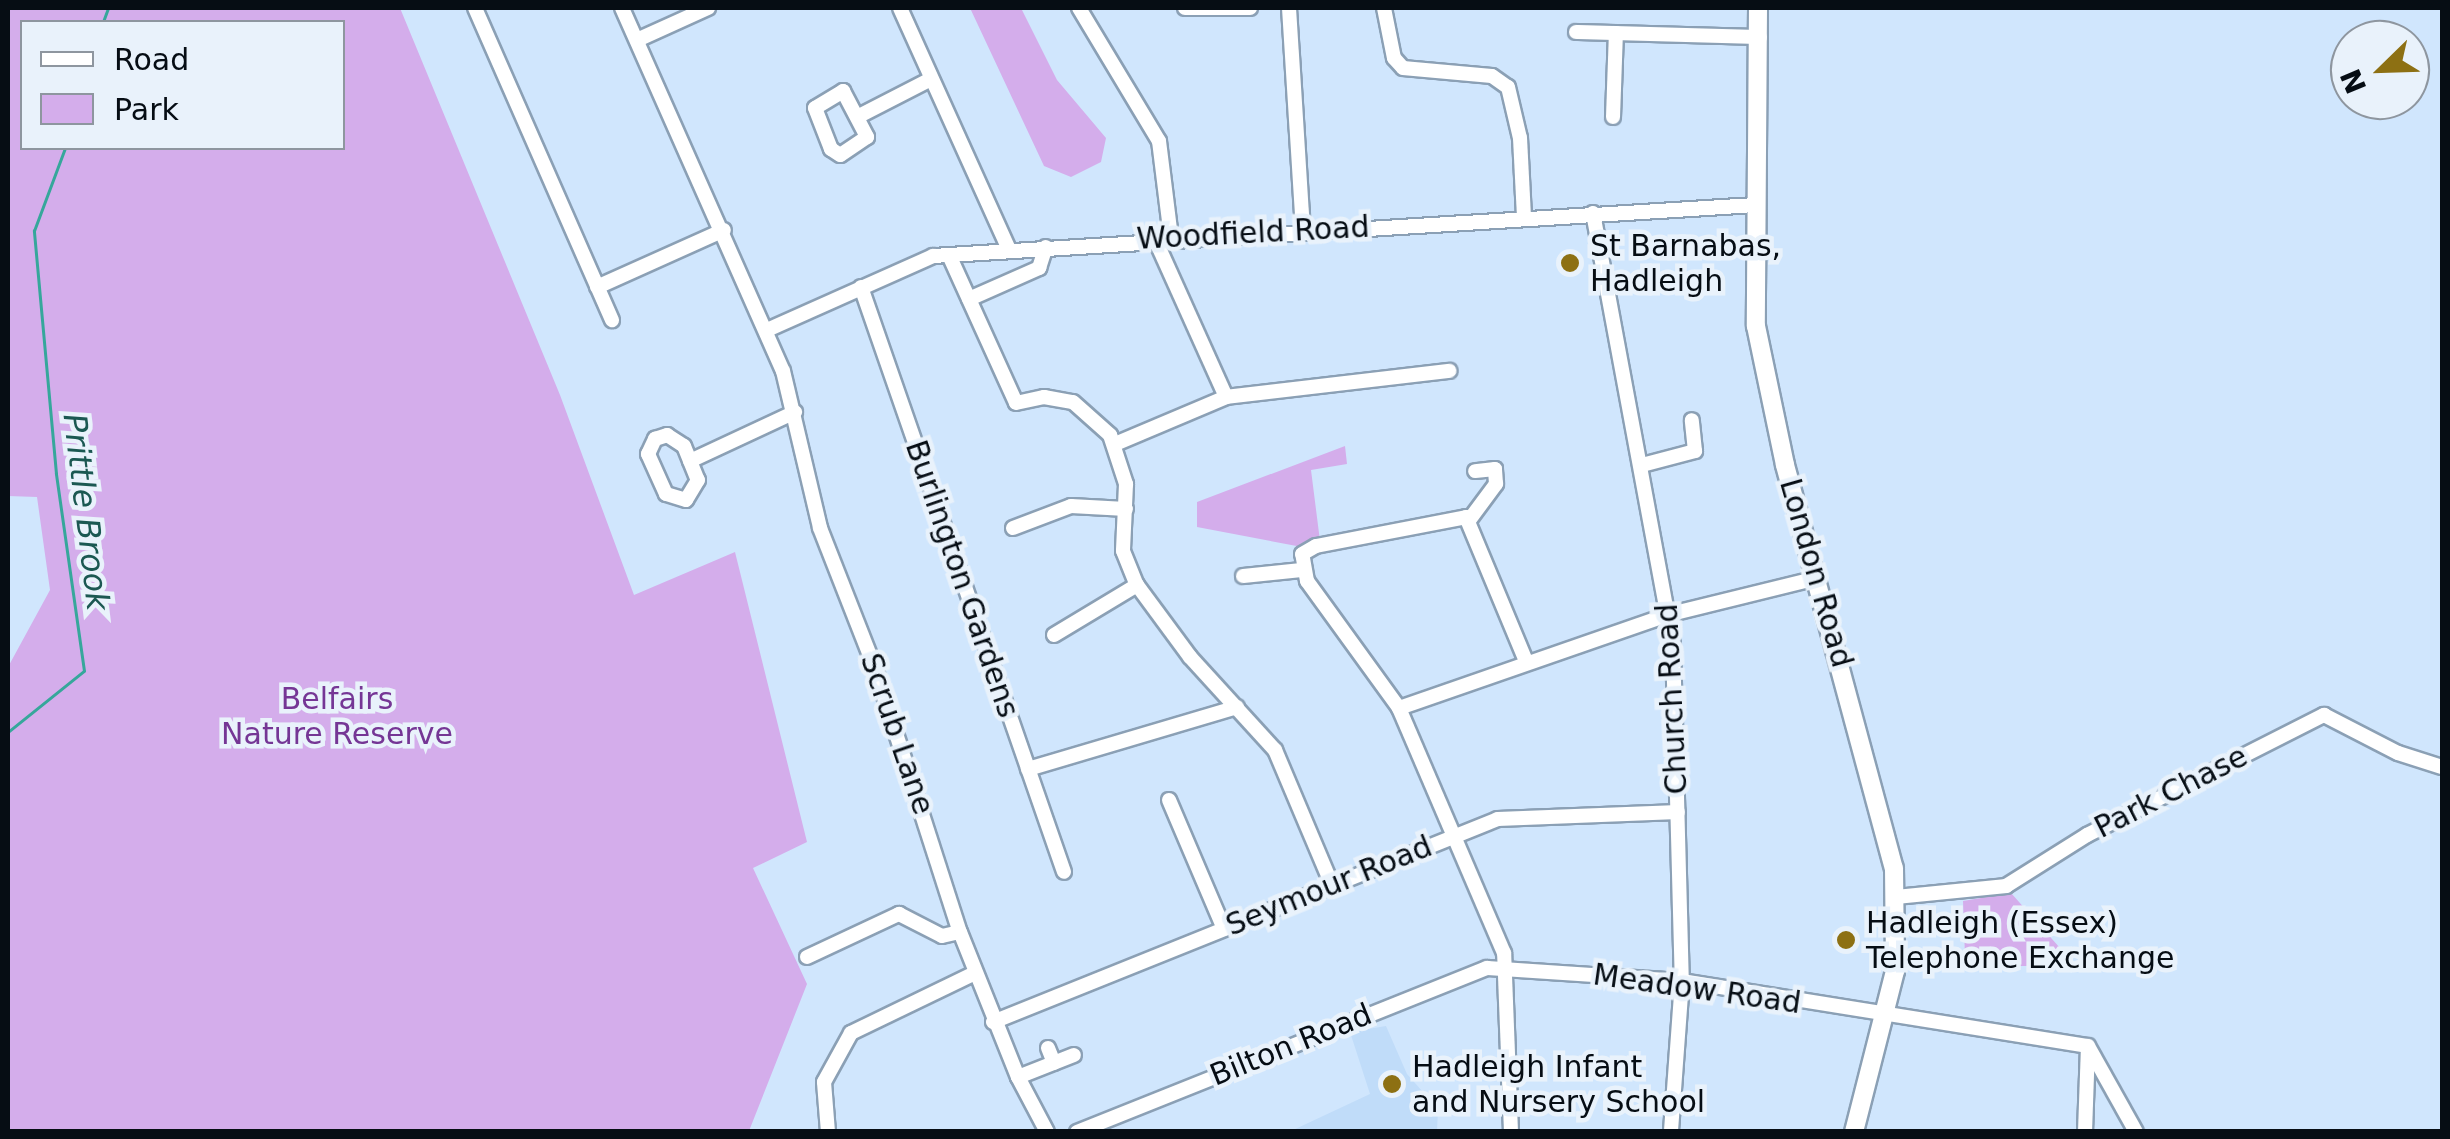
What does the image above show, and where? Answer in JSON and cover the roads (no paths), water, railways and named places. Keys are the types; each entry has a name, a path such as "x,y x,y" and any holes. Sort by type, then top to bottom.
{"main road":[{"name":"London Road","path":"1758,8 1753,286 1764,376 1882,809 1896,897 1886,1018 1854,1132"}],"street":[{"path":"474,8 612,320"},
{"path":"637,40 708,8"},
{"path":"900,8 1009,249"},
{"path":"1185,8 1250,8"},
{"path":"1289,8 1303,230"},
{"path":"1384,8 1394,58 1403,68 1492,76 1508,87 1520,138 1524,217"},
{"name":"Scrub Lane","path":"627,9 637,40 767,330 796,412 820,528 876,671 974,974 1018,1078 1047,1132"},
{"path":"1085,9 1159,141 1163,238 1226,397"},
{"path":"1576,32 1760,37"},
{"path":"1614,117 1616,33"},
{"path":"859,116 931,79"},
{"path":"844,91 859,116 866,141 840,154 831,149 815,108 844,91"},
{"name":"Woodfield Road","path":"767,330 861,287 949,254 1754,204"},
{"name":"Church Road","path":"1593,213 1671,614 1682,981 1671,1132"},
{"path":"597,287 724,230"},
{"path":"969,299 1039,268 1046,247"},
{"path":"949,254 1016,404 1044,396 1073,402 1098,418 1115,444 1126,509 1123,551 1137,585 1276,750 1332,885"},
{"name":"Burlington Gardens","path":"861,287 1064,872"},
{"path":"1115,444 1226,397 1449,371"},
{"path":"690,461 796,412"},
{"path":"1642,465 1695,451 1692,420"},
{"path":"671,436 690,461 697,490 677,501 666,494 648,450 658,437 671,436"},
{"path":"1475,471 1495,469 1496,484 1470,520 1316,546 1302,554 1302,570 1399,708 1507,968 1511,1132"},
{"path":"1012,528 1071,506 1126,509"},
{"path":"1470,520 1526,661"},
{"path":"1243,576 1302,570"},
{"path":"1399,708 1671,614 1818,578"},
{"path":"1054,635 1137,585"},
{"path":"1028,769 1237,707"},
{"name":"Park Chase","path":"1896,897 2006,886 2088,835 2324,716 2398,753 2442,767"},
{"path":"1169,800 1224,929"},
{"name":"Seymour Road","path":"994,1022 1514,815 1678,812"},
{"path":"806,956 899,914 942,936 960,932"},
{"name":"Meadow Road","path":"1507,968 1682,981 1886,1018 2088,1046"},
{"name":"Bilton Road","path":"1077,1132 1470,973 1507,968"},
{"path":"828,1132 824,1082 844,1042 869,1020 974,974"},
{"path":"2085,1132 2088,1046"},
{"path":"2088,1046 2136,1132"},
{"path":"1018,1078 1051,1056 1074,1055"}],"waterway":[{"name":"Prittle Brook","path":"104,20 108,8"},
{"name":"Prittle Brook","path":"8,732 84,671 56,474 34,231 64,150"}],"place":[{"name":"St Barnabas, Hadleigh","path":"1570,263"},
{"name":"Hadleigh (Essex) Telephone Exchange","path":"1846,940"},
{"name":"Hadleigh Infant and Nursery School","path":"1392,1084"}],"park label":[{"name":"Belfairs Nature Reserve","path":"337,716"}]}
